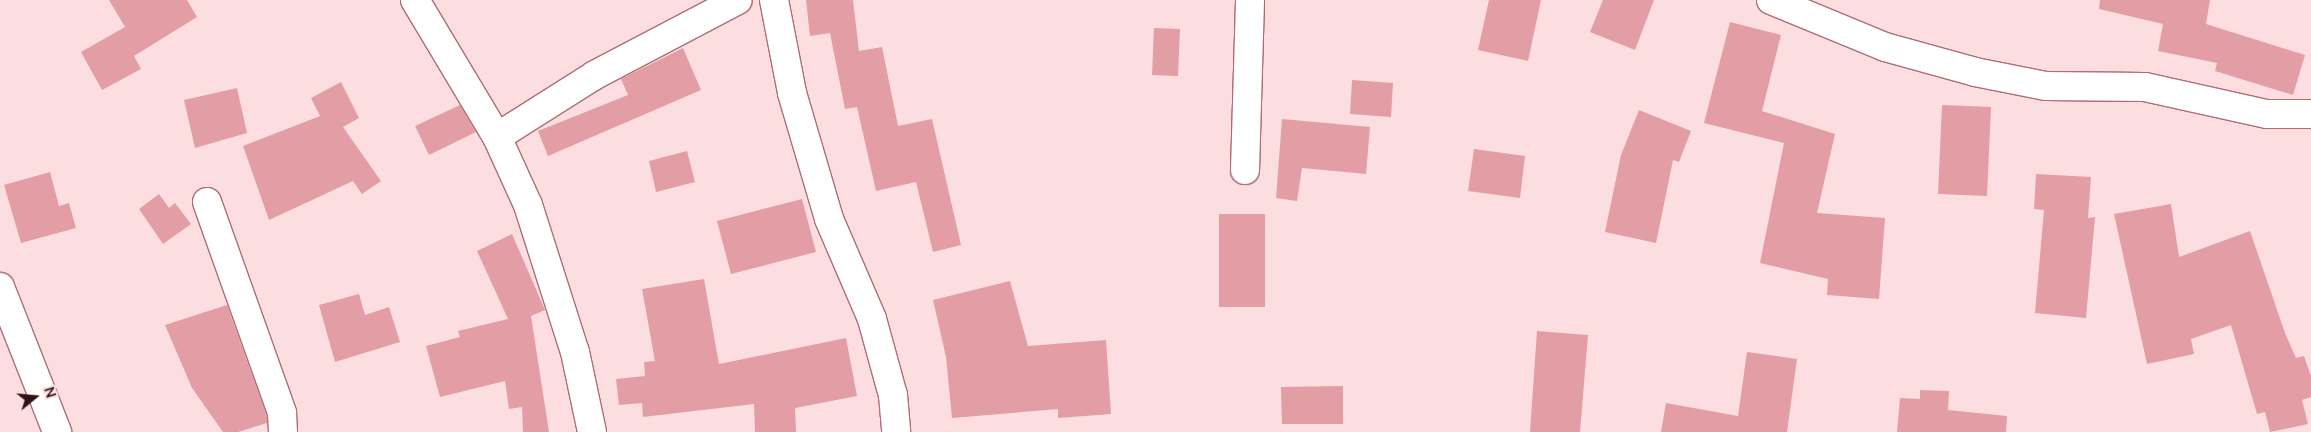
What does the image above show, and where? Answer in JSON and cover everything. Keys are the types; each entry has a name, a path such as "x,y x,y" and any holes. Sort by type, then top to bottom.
{"street":[{"path":"415,0 497,136 542,239 590,407 592,432"},
{"path":"497,136 595,75 738,0"},
{"path":"774,0 792,93 829,218 872,319 893,395 896,432"},
{"path":"1245,170 1250,0"},
{"path":"1771,0 1885,48 1975,72 2046,86 2146,88 2267,114 2311,114"},
{"path":"207,202 282,413 284,432"},
{"path":"0,287 57,432"}],"building":[{"path":"109,0 187,0 197,17 134,56 141,69 102,90 81,52 125,27"},
{"path":"806,0 853,0 859,51 882,47 898,126 932,119 961,245 933,252 916,182 876,191 857,107 845,109 830,33 810,36"},
{"path":"1489,0 1541,0 1528,61 1478,50"},
{"path":"1603,0 1654,0 1635,50 1590,32"},
{"path":"2100,0 2210,0 2206,24 2305,55 2293,95 2215,71 2217,63 2158,51 2163,24 2099,9"},
{"path":"1730,22 1781,35 1762,111 1835,134 1817,213 1885,218 1879,299 1827,295 1828,279 1760,263 1784,143 1704,123"},
{"path":"1154,28 1180,29 1178,76 1152,75"},
{"path":"683,48 701,90 548,156 538,131 628,95 621,79"},
{"path":"1352,80 1393,83 1391,117 1350,114"},
{"path":"341,82 359,118 343,127 381,181 362,194 353,181 269,220 243,146 320,116 311,98"},
{"path":"237,88 247,133 195,148 184,100"},
{"path":"460,105 476,132 429,155 415,126"},
{"path":"1942,105 1991,107 1987,196 1938,194"},
{"path":"1639,110 1691,131 1679,162 1673,160 1656,243 1605,232 1621,155"},
{"path":"1282,119 1370,127 1366,174 1302,168 1297,201 1276,198"},
{"path":"1474,149 1525,156 1520,198 1468,191"},
{"path":"687,151 695,182 656,192 649,161"},
{"path":"50,172 59,206 69,203 76,228 21,243 4,185"},
{"path":"2036,174 2091,177 2088,218 2095,217 2086,318 2035,313 2044,210 2034,209"},
{"path":"159,194 169,208 175,203 191,224 163,244 139,209"},
{"path":"802,199 816,252 731,274 717,221"},
{"path":"2171,204 2179,257 2250,231 2285,333 2296,358 2304,356 2311,376 2311,397 2302,400 2308,424 2270,432 2265,412 2257,414 2231,325 2191,339 2194,354 2147,364 2114,214"},
{"path":"1219,214 1265,214 1265,307 1219,307"},
{"path":"512,234 545,310 531,316 549,432 523,432 522,407 509,409 505,381 440,397 426,346 460,337 458,331 508,319 477,251"},
{"path":"704,279 719,364 846,338 857,396 795,408 796,432 755,432 754,404 643,417 642,403 619,405 616,379 645,376 644,362 655,361 642,289"},
{"path":"1010,281 1028,346 1106,340 1111,414 1058,418 1058,409 952,418 946,357 933,300"},
{"path":"359,294 365,315 389,307 400,342 335,362 319,305"},
{"path":"227,305 267,416 267,423 238,432 223,432 192,388 165,325"},
{"path":"1537,331 1588,335 1580,432 1530,432"},
{"path":"1747,352 1797,359 1787,432 1661,432 1666,403 1738,416"},
{"path":"1343,386 1343,424 1282,424 1281,387"},
{"path":"1920,390 1949,391 1948,410 2007,416 2006,432 1897,432 1900,398 1920,399"}]}
